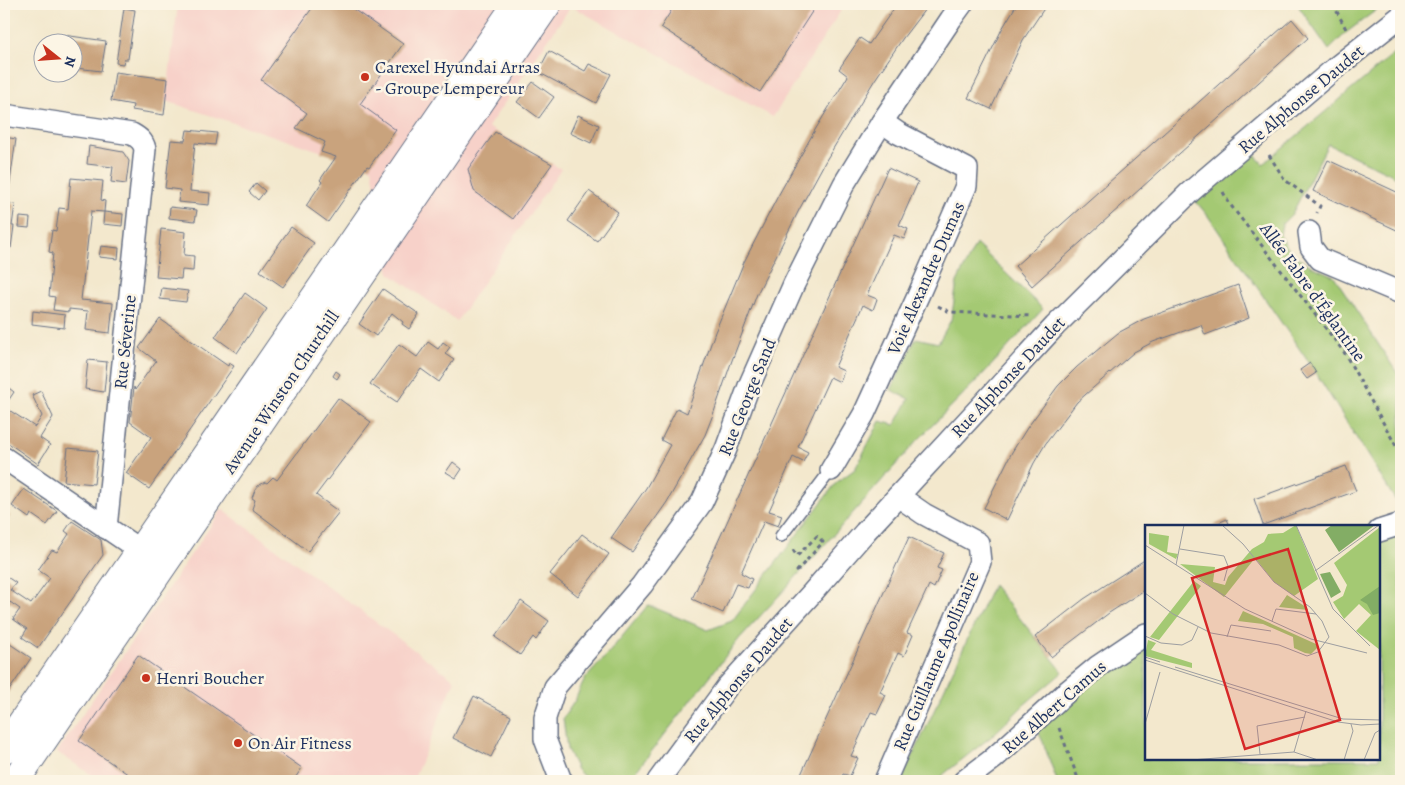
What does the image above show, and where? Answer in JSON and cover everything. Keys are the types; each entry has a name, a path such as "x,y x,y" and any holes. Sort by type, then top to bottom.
{"main road":[{"name":"Avenue Winston Churchill","path":"4,749 517,4"},
{"name":"Avenue Winston Churchill","path":"15,781 547,4"}],"street":[{"name":"Rue George Sand","path":"562,781 546,739 545,718 555,687 642,585 702,502 726,449 749,386 794,284 844,184 882,122 962,4"},
{"name":"Rue Alphonse Daudet","path":"658,781 727,688 898,496 1055,326 1189,193 1334,69 1401,16"},
{"name":"Rue Séverine","path":"4,115 132,134 139,138 145,149 106,528"},
{"name":"Voie Alexandre Dumas","path":"831,470 864,414 966,186 967,169 898,134 882,122"},
{"path":"1309,232 1311,247 1320,259 1401,293"},
{"path":"4,458 141,551"},
{"name":"Rue Guillaume Apollinaire","path":"885,781 980,562 978,542 924,514 898,496"},
{"path":"1380,531 1401,524"},
{"name":"Rue Albert Camus","path":"964,781 994,760 1050,707 1097,667 1145,635"}],"lane":[{"path":"781,536 831,470"}],"path":[{"path":"1333,4 1357,52"},
{"path":"1257,136 1285,180 1320,206 1309,232"},
{"name":"Allée Fabre d'Églantine","path":"1212,175 1229,203 1344,352 1401,455"},
{"path":"918,296 950,312 1032,316"},
{"path":"797,556 817,536 823,542 797,571"},
{"path":"1050,707 1079,781"}],"shaded area":[{"path":"178,4 845,4 773,117 571,6 488,127 561,169 457,321 389,273 372,168 166,101"},
{"path":"222,509 455,680 413,781 101,781 57,752"}],"green space":[{"path":"1297,4 1376,4 1379,8 1347,32 1329,50"},
{"path":"1401,48 1401,179 1328,144 1292,214 1282,224 1280,235 1292,255 1334,276 1401,379 1401,509 1316,373 1208,216 1189,193 1246,145 1263,164"},
{"path":"976,244 1043,309 987,370 916,442 739,639 630,779 627,781 589,781 577,770 567,749 563,718 574,702 585,679 648,605 708,630 732,621 836,483 855,469 880,421 895,425 909,399 891,390 916,338 938,343 951,320 957,282"},
{"path":"1401,524 1401,781 1057,781 1034,723 1145,635 1145,760 1380,760 1380,531"},
{"path":"993,585 1063,672 1025,704 992,736 935,781 901,781"}],"building":[{"path":"4,4 9,4 4,21"},
{"path":"315,4 346,4 403,44 360,104 396,130 369,167 367,166 328,222 306,206 322,182 320,180 336,157 321,152 325,142 296,128 307,113 261,80"},
{"path":"674,4 817,4 760,92 661,27"},
{"path":"897,4 929,4 874,81 825,162 800,208 757,294 705,435 667,502 632,552 611,538 646,488 670,445 661,440 677,408 687,413 715,332 744,262 778,196 848,76 839,69 860,38 869,44"},
{"path":"1017,4 1047,4 1023,40 991,109 968,98 1002,29"},
{"path":"124,8 135,10 128,59 124,59 123,64 116,63"},
{"path":"1292,19 1308,38 1032,286 1015,266"},
{"path":"82,38 106,41 101,71 82,69"},
{"path":"549,51 585,71 589,64 611,74 596,103 538,72"},
{"path":"115,72 168,79 164,115 132,110 133,105 111,101"},
{"path":"533,82 554,97 539,118 517,102"},
{"path":"578,115 599,125 591,143 570,133"},
{"path":"187,130 217,133 215,145 195,143 190,191 210,193 209,205 178,202 180,190 165,188 171,140 185,141"},
{"path":"495,132 552,164 513,219 474,191 468,169"},
{"path":"4,137 16,139 7,203 15,204 11,248 4,247"},
{"path":"89,146 123,152 129,161 126,184 111,182 113,167 87,164"},
{"path":"1328,160 1401,194 1401,232 1313,191"},
{"path":"888,168 918,182 899,225 908,229 904,239 894,235 867,295 877,299 873,310 863,305 835,367 844,371 840,382 830,377 798,447 808,452 803,462 793,457 769,511 782,515 778,526 764,521 741,573 752,579 748,588 736,584 723,613 692,599"},
{"path":"71,178 103,181 101,200 105,201 104,212 91,211 81,300 113,303 110,333 86,330 88,311 69,309 69,312 53,310 55,297 49,296 53,253 49,252 52,230 56,231 59,208 68,209"},
{"path":"256,183 265,191 258,200 249,192"},
{"path":"589,191 618,212 597,241 568,221"},
{"path":"170,207 197,210 195,221 169,218"},
{"path":"104,212 123,214 122,226 103,224"},
{"path":"20,217 30,218 29,228 19,227"},
{"path":"291,227 314,243 283,287 260,271"},
{"path":"161,229 186,232 184,255 194,256 193,271 182,270 181,279 156,277"},
{"path":"101,246 119,248 118,259 99,257"},
{"path":"1238,285 1249,318 1205,335 1201,325 1153,342 1134,352 1077,402 1046,443 1034,463 1007,520 984,508 1012,452 1027,428 1058,386 1077,367 1118,333 1144,319"},
{"path":"162,288 188,291 186,302 160,299"},
{"path":"383,289 419,314 409,329 392,313 376,336 359,324"},
{"path":"245,293 267,309 237,353 215,337"},
{"path":"33,311 65,315 64,328 32,324"},
{"path":"160,319 228,366 229,363 234,366 149,489 126,473 151,437 130,422 134,387 135,390 156,361 139,348"},
{"path":"428,342 438,349 443,342 450,347 445,354 454,360 439,382 421,369 397,402 370,384 399,344 417,357"},
{"path":"88,360 107,362 104,392 85,389"},
{"path":"1310,363 1316,373 1307,379 1300,370"},
{"path":"336,371 340,374 337,379 333,376"},
{"path":"5,385 14,392 4,407 4,387"},
{"path":"41,391 53,417 40,438 50,445 38,464 4,440 4,418 9,410 35,427 42,416 32,395"},
{"path":"338,398 371,422 316,495 339,512 308,551 252,509 255,500 252,498 258,486 265,482 267,483 273,477 277,480"},
{"path":"68,448 98,451 94,484 64,481"},
{"path":"453,462 462,469 456,478 446,472"},
{"path":"1346,466 1356,491 1263,525 1254,499"},
{"path":"24,489 57,511 47,525 31,514 29,518 12,506"},
{"path":"4,511 10,516 4,524"},
{"path":"1227,519 1230,525 1214,525"},
{"path":"72,521 101,540 103,555 38,648 22,637 27,629 13,619 20,609 10,602 7,606 4,604 4,575 16,583 10,590 31,604 50,578 38,570 52,550 57,552 69,534 65,531"},
{"path":"582,534 609,554 578,596 550,574"},
{"path":"909,537 944,553 937,568 942,570 934,588 929,585 907,633 913,635 904,656 898,653 880,692 886,695 877,714 871,712 851,756 858,758 850,776 843,774 840,781 798,781"},
{"path":"1145,560 1145,590 1109,613 1051,657 1035,637 1084,599"},
{"path":"521,601 549,621 536,640 533,637 520,655 495,637"},
{"path":"4,640 31,658 4,698"},
{"path":"138,655 302,768 293,781 138,781 79,741"},
{"path":"474,696 511,716 491,757 453,738"}],"place":[{"name":"Carexel Hyundai Arras - Groupe Lempereur","path":"365,77"},
{"name":"Henri Boucher","path":"146,678"},
{"name":"On Air Fitness","path":"238,743"}]}
